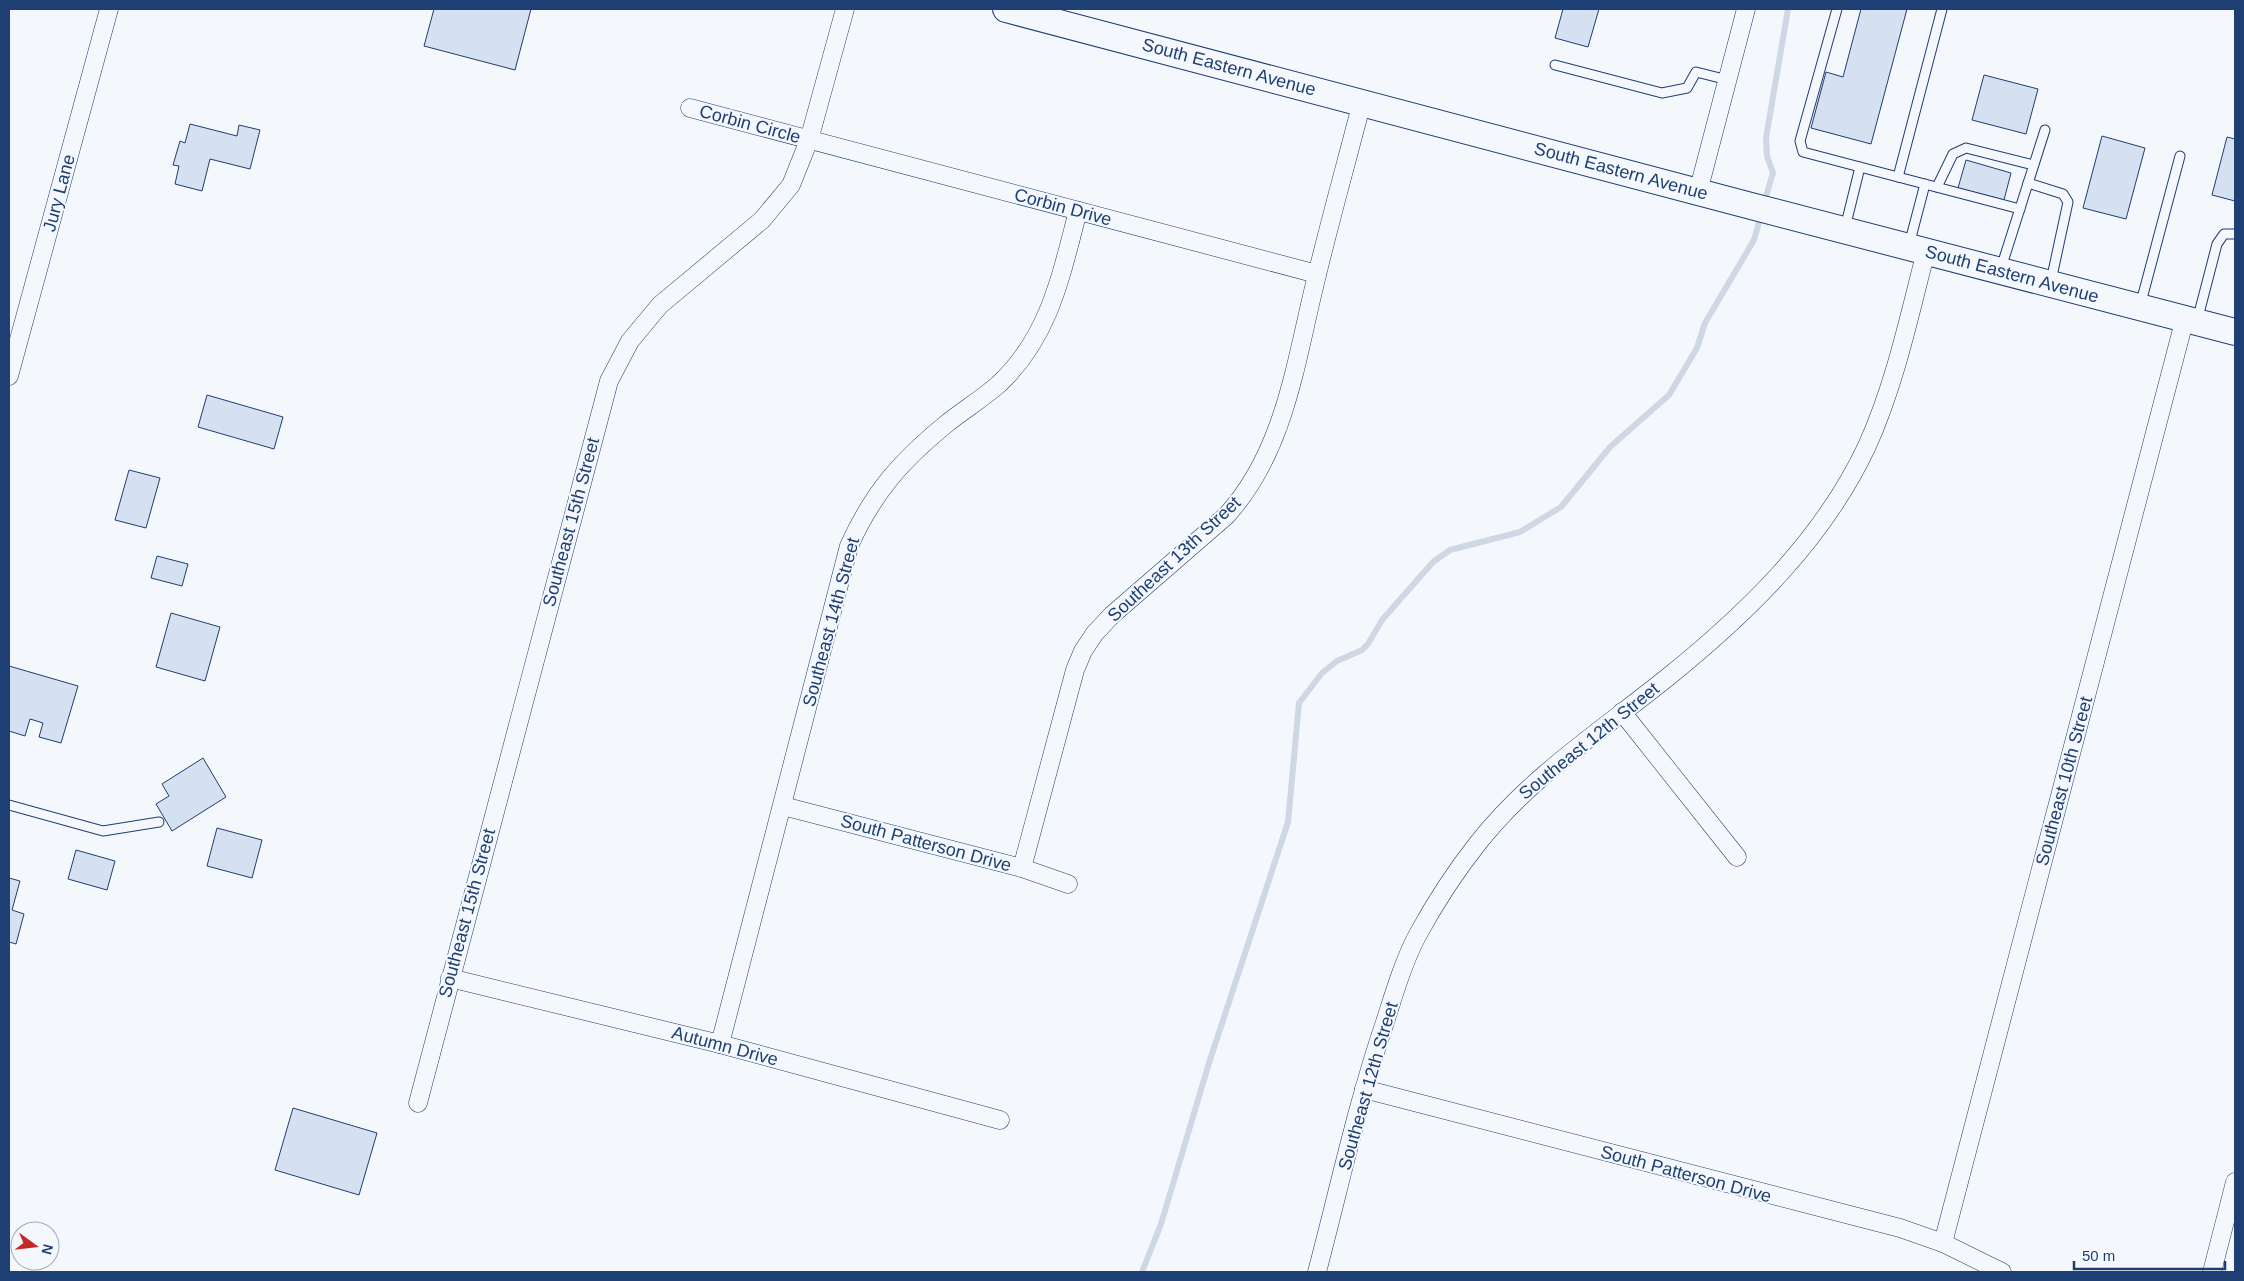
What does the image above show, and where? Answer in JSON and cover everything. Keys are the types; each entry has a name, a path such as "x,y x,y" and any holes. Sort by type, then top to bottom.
{"main road":[{"name":"South Eastern Avenue","path":"1006,9 2235,332"}],"street":[{"name":"Jury Lane","path":"9,376 109,9"},
{"name":"Southeast 15th Street","path":"418,1103 608,381 630,341 660,305 762,220 791,185 809,140 845,9"},
{"path":"1698,192 1746,9"},
{"name":"Southeast 13th Street","path":"1022,868 1067,692 1083,652 1112,615 1226,516 1240,501 1269,453 1280,422 1362,102"},
{"name":"Corbin Circle","path":"690,108 809,140"},
{"name":"Corbin Drive","path":"809,140 1317,274"},
{"name":"Southeast 14th Street","path":"720,1044 783,806 843,567 858,526 868,506 903,461 945,425 999,384 1036,336 1051,306 1078,210"},
{"name":"Southeast 12th Street","path":"1317,1272 1364,1089 1389,1010 1416,938 1457,872 1499,818 1532,785 1591,734 1622,712 1720,634 1792,560 1819,526 1845,486 1882,409 1901,350 1917,249"},
{"name":"Southeast 10th Street","path":"1943,1243 2191,320"},
{"path":"1622,712 1737,857"},
{"name":"South Patterson Drive","path":"783,806 1022,868 1068,884"},
{"name":"Autumn Drive","path":"450,978 720,1044 1000,1120"},
{"name":"South Patterson Drive","path":"1364,1089 1900,1228 1943,1243 2002,1272"},
{"path":"2212,1272 2235,1182"}],"lane":[{"path":"1836,9 1800,141 1803,152 2020,209"},
{"path":"1898,177 1942,9"},
{"path":"1555,65 1662,93 1688,88 1696,72 1728,80"},
{"path":"2000,271 2044,130"},
{"path":"1937,187 1953,154 1966,148 2033,165"},
{"path":"2140,307 2180,156"},
{"path":"1844,230 1860,167"},
{"path":"2028,182 2063,194 2068,202 2051,284"},
{"path":"1917,249 1925,184"},
{"path":"2191,320 2217,244 2224,234 2235,234"},
{"path":"9,805 103,831 159,822"}],"building":[{"path":"434,9 531,9 515,70 424,46"},
{"path":"1563,9 1599,9 1588,47 1555,38"},
{"path":"1861,9 1907,9 1871,144 1811,128 1826,72 1843,77"},
{"path":"1984,75 2038,89 2026,134 1972,120"},
{"path":"190,124 237,136 239,125 260,130 250,169 210,159 202,191 175,184 179,166 173,165 180,141 185,143"},
{"path":"2102,136 2145,148 2126,219 2083,208"},
{"path":"2227,137 2235,139 2235,201 2212,195"},
{"path":"1966,160 2011,173 2004,200 1958,188"},
{"path":"207,395 283,417 274,449 198,427"},
{"path":"129,470 160,478 146,528 115,520"},
{"path":"157,556 188,564 182,586 151,578"},
{"path":"171,613 220,627 205,681 156,667"},
{"path":"9,666 78,686 61,743 39,737 43,723 30,719 25,736 9,731"},
{"path":"203,758 226,797 172,831 156,804 169,796 162,784"},
{"path":"217,828 262,840 252,878 207,866"},
{"path":"76,850 115,861 107,890 68,879"},
{"path":"9,878 20,881 12,910 24,914 16,944 9,942"},
{"path":"293,1108 377,1133 359,1195 275,1170"}],"waterway":[{"path":"1764,203 1773,173 1767,156 1766,138 1788,9"},
{"path":"1142,1272 1161,1224 1209,1063 1288,822 1299,703 1322,673 1337,661 1362,650 1368,644 1382,620 1433,562 1450,550 1520,532 1561,507 1610,447 1669,395 1697,348 1705,323 1754,240 1761,215"}]}
